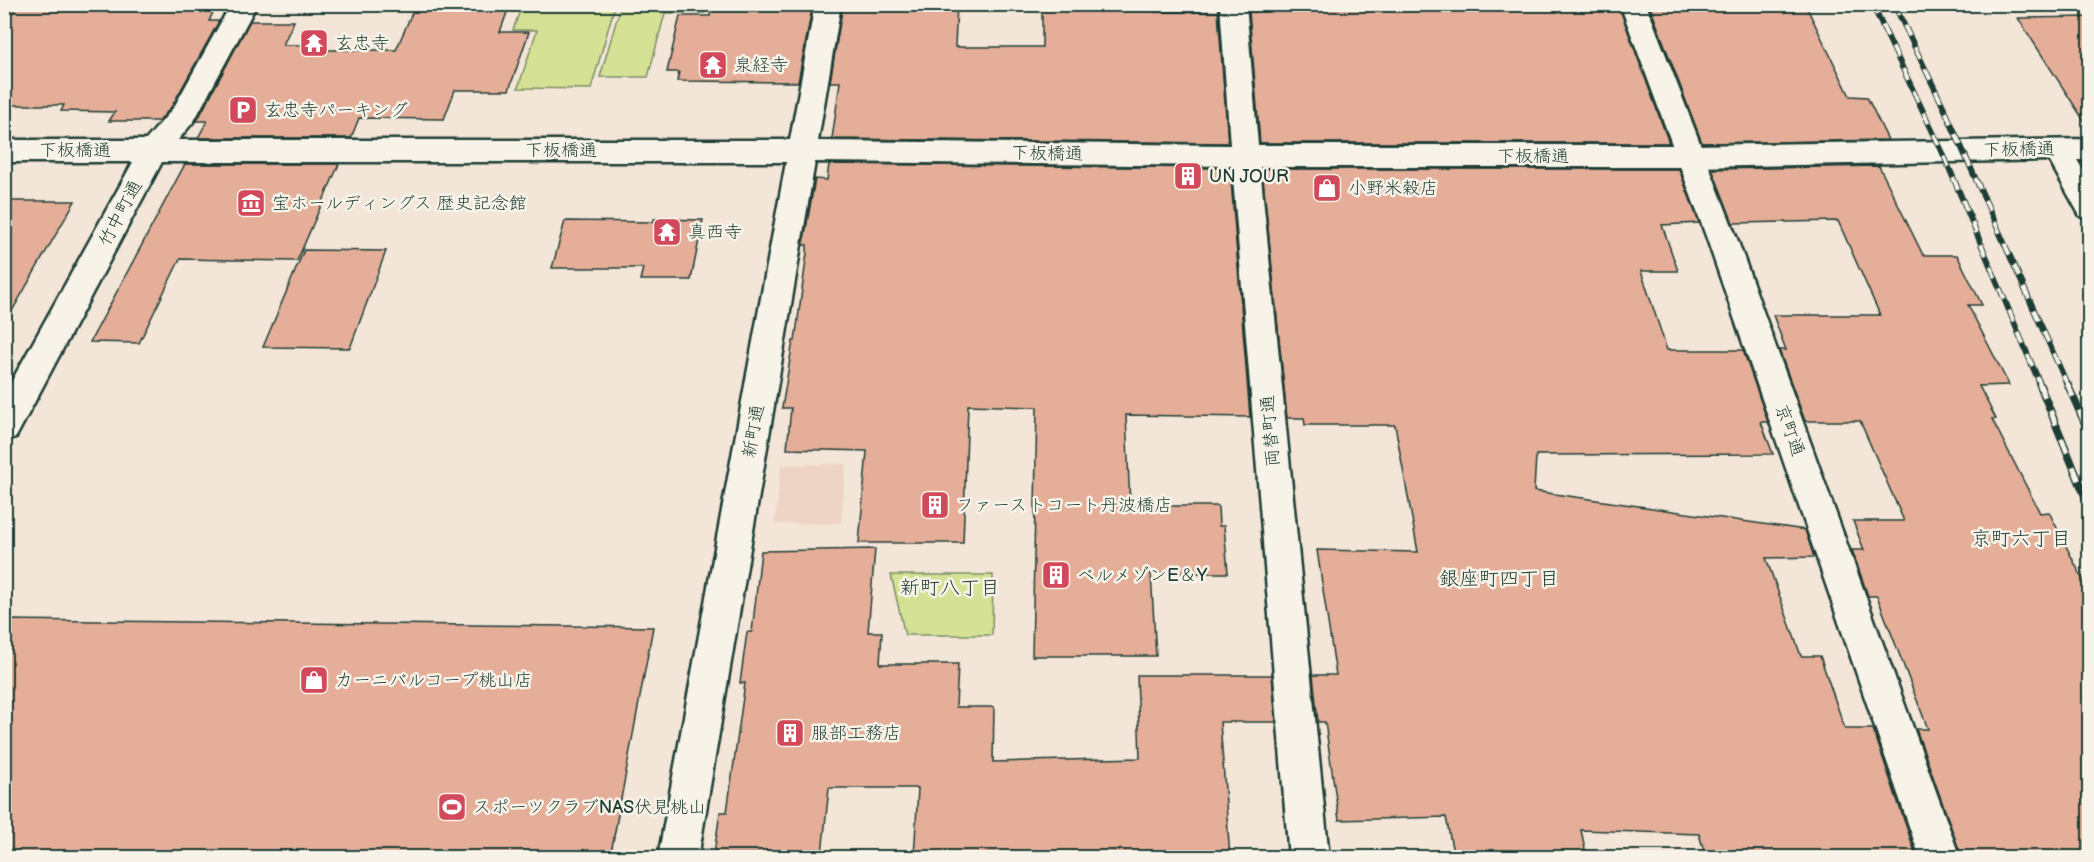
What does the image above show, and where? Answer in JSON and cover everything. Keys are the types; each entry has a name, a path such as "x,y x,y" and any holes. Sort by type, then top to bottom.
{"street":[{"name":"竹中町通","path":"4,427 154,150 184,114 244,4"},
{"name":"新町通","path":"678,858 828,4"},
{"name":"両替町通","path":"1233,4 1309,858"},
{"name":"京町通","path":"1633,4 1692,156 1940,858"},
{"path":"2057,149 2090,208"},
{"name":"下板橋通","path":"4,151 801,151 1245,156 1692,156 2090,149"}],"shaded area":[{"path":"846,464 841,523 775,524 781,465"}],"green space":[{"path":"621,4 706,5 704,13 665,13 648,77 600,77"},
{"path":"522,5 615,5 591,89 518,88 537,30 513,30"},
{"path":"891,575 993,575 992,635 905,635"}],"building":[{"path":"18,4 217,4 209,21 219,21 172,106 159,121 109,121 115,112 61,111 64,105 4,105 4,25"},
{"path":"422,4 510,4 500,32 529,32 509,90 455,90 444,119 359,118 351,138 198,138 207,121 197,121 250,21 294,21 283,45 308,45 305,50 396,50 415,6"},
{"path":"712,4 813,4 798,82 677,81 679,72 667,72 680,16 710,16"},
{"path":"843,4 957,4 955,47 1042,47 1042,4 1154,4 1155,12 1218,12 1228,143 832,139 840,82 830,82"},
{"path":"1255,4 1618,4 1669,143 1260,143 1249,12 1256,12"},
{"path":"1649,4 1805,4 1850,96 1867,97 1888,140 1702,143"},
{"path":"2090,17 2090,130 2018,18"},
{"path":"185,164 339,164 297,261 180,259 139,343 90,342"},
{"path":"829,164 1230,168 1250,417 1126,415 1130,506 1218,506 1219,526 1224,526 1228,573 1151,573 1156,656 1032,656 1037,407 968,405 963,543 859,543 867,451 787,449 791,408 782,408 793,341 795,341 807,253 807,245 803,245 815,179 827,180"},
{"path":"1879,166 1923,255 1957,255 1982,305 1968,305 2009,385 1979,386 1996,419 1992,419 2040,513 2049,512 2090,594 2090,858 1962,858 1916,729 1928,729 1877,596 1868,596 1852,550 1864,550 1853,521 1904,521 1860,421 1805,421 1779,350 1786,350 1773,315 1880,315 1838,221 1733,223 1712,169"},
{"path":"1262,169 1679,169 1699,223 1662,225 1678,271 1641,271 1667,350 1743,350 1768,422 1761,422 1773,454 1536,455 1534,491 1805,530 1814,557 1766,558 1801,656 1820,656 1845,729 1873,729 1917,858 1706,858 1699,834 1581,830 1587,858 1454,858 1446,817 1339,820 1325,722 1318,722 1313,675 1336,675 1317,550 1418,552 1395,425 1305,425 1304,418 1287,418"},
{"path":"4,201 75,201 4,325"},
{"path":"654,219 703,220 691,280 640,280 643,268 552,268 565,221 653,222"},
{"path":"304,250 386,251 350,348 263,347"},
{"path":"875,549 868,632 882,632 880,664 958,664 956,707 994,707 993,762 1140,758 1137,675 1272,675 1276,722 1220,722 1230,858 914,858 918,788 829,788 822,854 714,854 720,812 727,812 745,683 740,683 747,632 752,632 761,551"},
{"path":"4,620 653,627 610,858 4,858"}],"railway":[{"path":"1872,4 1942,151 2040,384"},
{"path":"1894,4 1945,110 2067,384"},
{"path":"2039,383 2090,508"},
{"path":"2067,383 2090,435"}],"place":[{"name":"玄忠寺","path":"314,43"},
{"name":"泉経寺","path":"713,65"},
{"name":"玄忠寺パーキング","path":"243,110"},
{"name":"UN JOUR","path":"1188,176"},
{"name":"小野米穀店","path":"1327,188"},
{"name":"宝ホールディングス 歴史記念館","path":"251,203"},
{"name":"真西寺","path":"667,232"},
{"name":"ファーストコート丹波橋店","path":"935,505"},
{"name":"ベルメゾンE＆Y","path":"1056,575"},
{"name":"カーニバルコープ桃山店","path":"314,680"},
{"name":"服部工務店","path":"790,733"},
{"name":"スポーツクラブNAS伏見桃山","path":"452,807"}],"district":[{"name":"京町六丁目","path":"2021,538"},
{"name":"銀座町四丁目","path":"1499,578"},
{"name":"新町八丁目","path":"950,587"}]}
